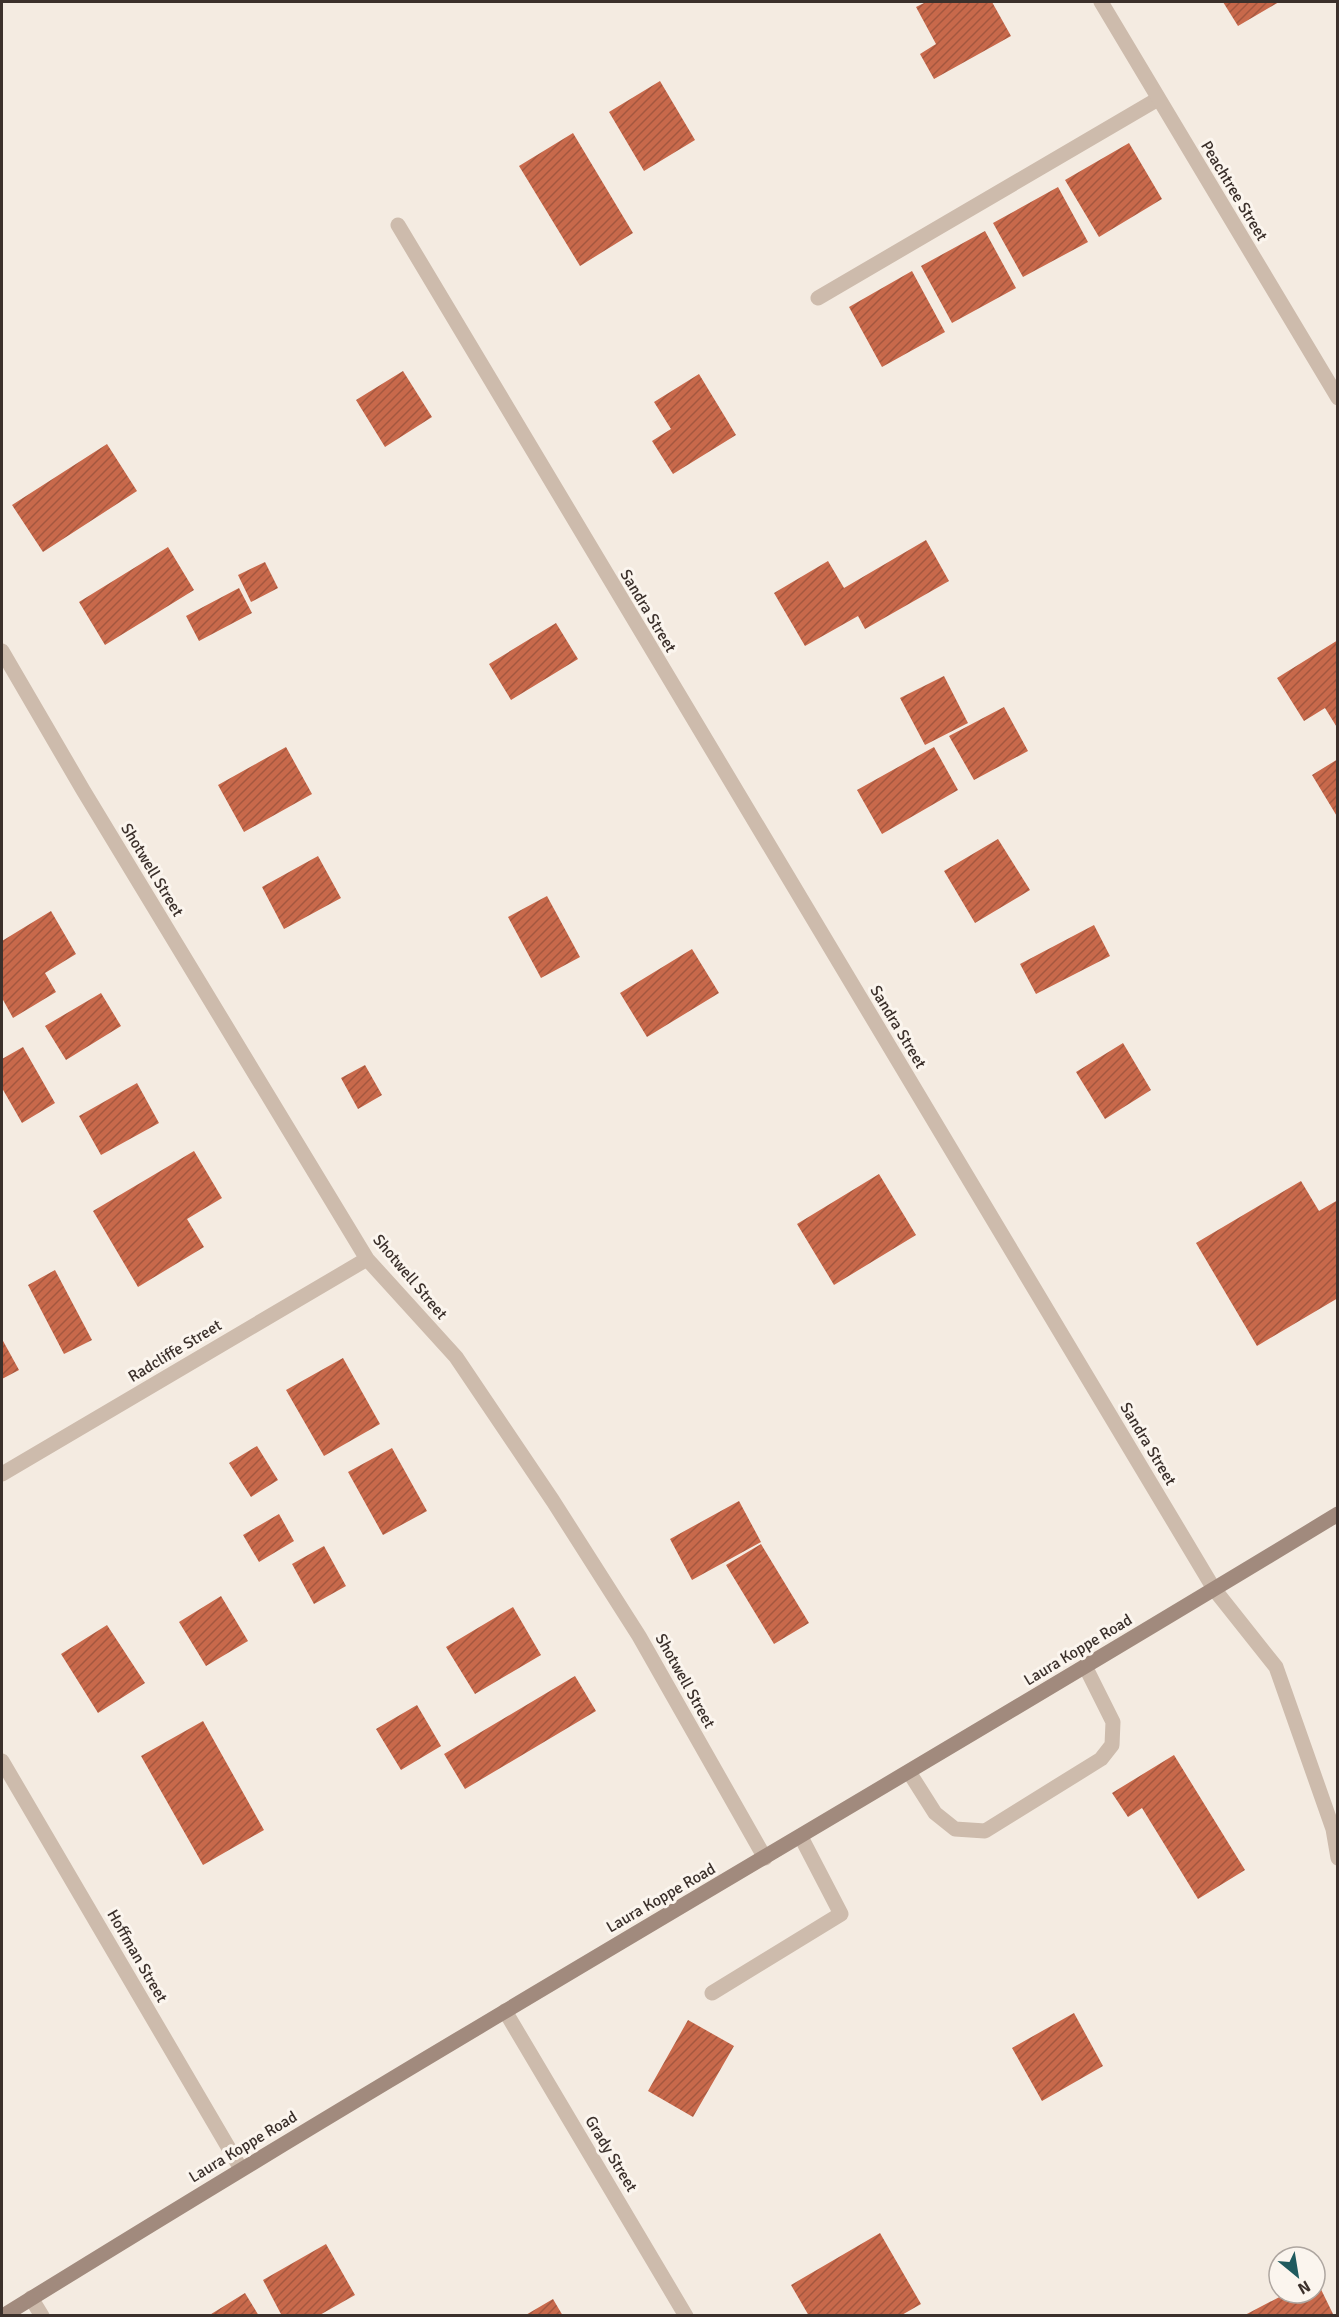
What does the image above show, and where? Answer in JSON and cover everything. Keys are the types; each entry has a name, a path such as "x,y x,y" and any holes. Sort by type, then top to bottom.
{"street":[{"name":"Peachtree Street","path":"1101,2 1338,398"},
{"path":"818,298 1158,99"},
{"name":"Sandra Street","path":"398,225 1214,1589 1276,1666 1333,1829 1338,1858"},
{"name":"Shotwell Street","path":"2,651 83,790 367,1259 456,1358 553,1501 639,1636 765,1858"},
{"name":"Radcliffe Street","path":"2,1474 367,1259"},
{"name":"Laura Koppe Road","path":"3,2316 241,2169 801,1837 1338,1514"},
{"path":"909,1772 935,1814 955,1829 985,1831 1101,1759 1112,1745 1113,1722 1085,1666"},
{"name":"Hoffman Street","path":"2,1761 241,2169"},
{"path":"712,1993 841,1914 801,1837"},
{"name":"Grady Street","path":"505,2011 686,2316"},
{"path":"31,2298 42,2316"}],"building":[{"path":"926,2 992,2 1011,36 934,79 920,54 936,44 916,7"},
{"path":"1223,2 1279,2 1238,26"},
{"path":"660,81 695,140 644,171 609,112"},
{"path":"573,133 633,233 580,266 519,166"},
{"path":"1129,143 1162,199 1099,237 1065,180"},
{"path":"1058,187 1088,242 1023,277 993,223"},
{"path":"985,231 1016,288 952,323 921,266"},
{"path":"912,271 945,332 882,367 849,307"},
{"path":"403,371 432,417 385,447 356,400"},
{"path":"699,374 736,435 673,474 652,441 671,429 654,402"},
{"path":"107,444 137,491 43,552 12,505"},
{"path":"926,540 949,581 865,629 858,616 805,646 774,593 828,561 844,588"},
{"path":"168,547 194,590 105,645 79,602"},
{"path":"265,562 278,588 251,602 238,575"},
{"path":"239,588 252,613 199,641 186,616"},
{"path":"556,623 578,659 511,700 489,664"},
{"path":"1338,640 1338,729 1325,708 1304,721 1277,678"},
{"path":"944,676 968,723 925,745 900,698"},
{"path":"1004,707 1028,751 974,780 949,736"},
{"path":"286,747 312,794 244,832 218,785"},
{"path":"934,747 958,790 882,834 857,790"},
{"path":"1338,759 1338,818 1312,775"},
{"path":"998,839 1030,890 975,923 944,871"},
{"path":"318,856 341,898 284,929 262,887"},
{"path":"547,896 580,957 541,978 508,917"},
{"path":"51,911 76,954 45,973 56,992 13,1018 2,998 2,941"},
{"path":"1094,925 1110,956 1036,994 1020,964"},
{"path":"692,949 719,993 647,1037 620,993"},
{"path":"101,993 121,1026 66,1060 45,1026"},
{"path":"1123,1043 1151,1090 1105,1119 1076,1072"},
{"path":"23,1047 55,1103 22,1123 2,1088 2,1059"},
{"path":"365,1065 382,1095 358,1109 341,1078"},
{"path":"137,1083 159,1123 101,1155 79,1116"},
{"path":"194,1151 222,1198 187,1219 204,1247 138,1287 93,1211"},
{"path":"879,1174 916,1235 834,1285 797,1224"},
{"path":"1301,1181 1319,1211 1338,1200 1338,1298 1257,1346 1196,1243"},
{"path":"55,1270 92,1340 64,1354 28,1285"},
{"path":"2,1339 19,1370 2,1379"},
{"path":"343,1358 380,1424 324,1456 286,1390"},
{"path":"257,1446 278,1480 251,1497 229,1463"},
{"path":"392,1448 427,1511 383,1535 348,1472"},
{"path":"739,1501 761,1542 692,1580 670,1539"},
{"path":"279,1514 294,1541 259,1562 243,1535"},
{"path":"761,1544 809,1623 774,1644 726,1565"},
{"path":"324,1546 346,1586 314,1604 292,1564"},
{"path":"221,1596 248,1641 206,1666 179,1622"},
{"path":"513,1607 541,1655 475,1694 446,1647"},
{"path":"107,1625 145,1683 98,1713 61,1654"},
{"path":"575,1676 596,1711 465,1789 444,1754"},
{"path":"417,1705 441,1746 401,1770 376,1729"},
{"path":"203,1721 264,1830 203,1865 141,1756"},
{"path":"1174,1755 1245,1870 1198,1899 1142,1808 1128,1817 1112,1793"},
{"path":"1074,2013 1103,2066 1042,2101 1012,2048"},
{"path":"688,2020 734,2046 693,2117 648,2091"},
{"path":"880,2233 921,2304 900,2316 809,2316 791,2285"},
{"path":"326,2244 355,2295 318,2316 282,2316 263,2280"},
{"path":"245,2293 259,2316 208,2316"},
{"path":"553,2299 563,2316 524,2316"},
{"path":"1327,2302 1334,2316 1243,2316 1267,2303 1327,2305"}]}
